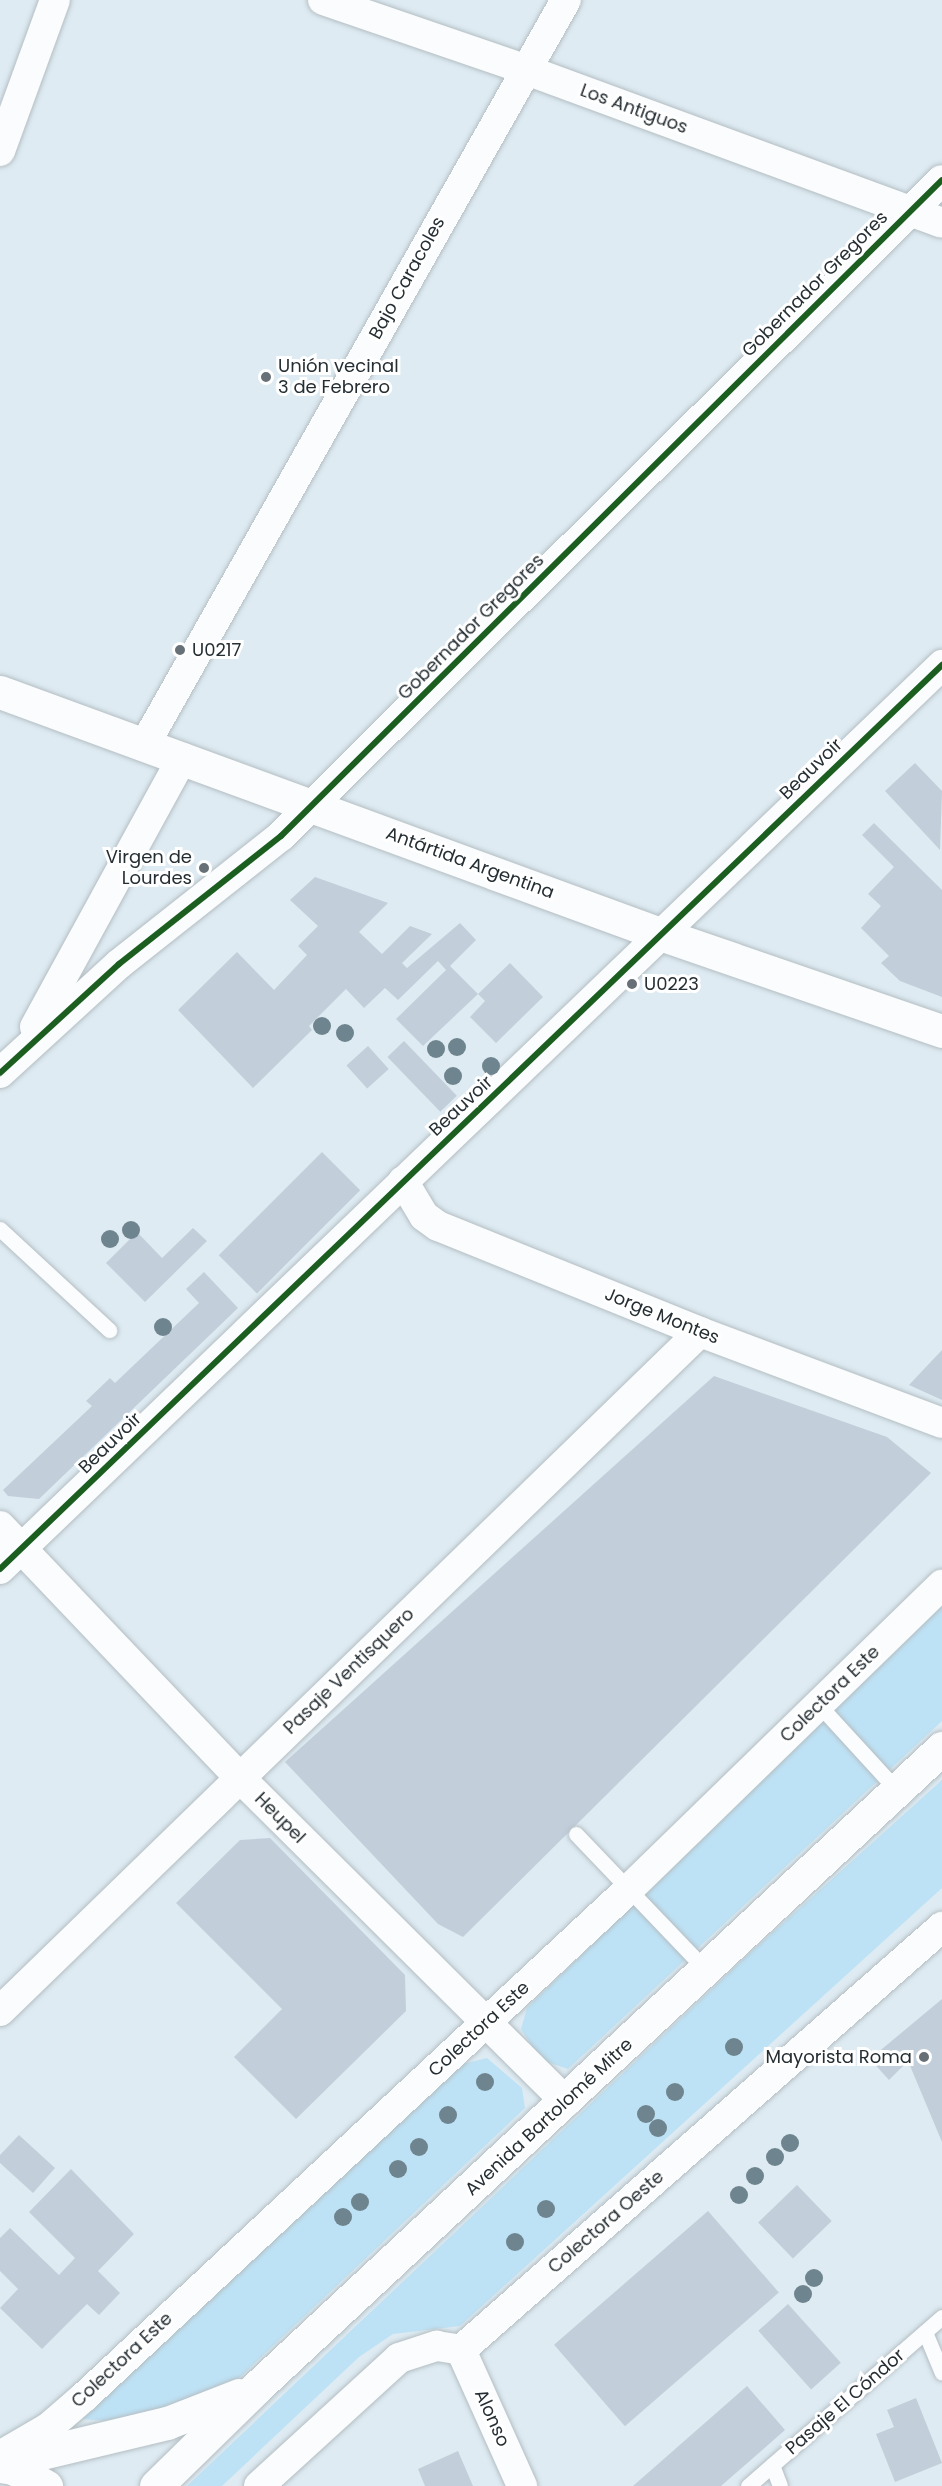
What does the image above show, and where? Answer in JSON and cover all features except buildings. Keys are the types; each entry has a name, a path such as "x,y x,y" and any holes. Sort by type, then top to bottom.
{"main road":[{"name":"Antártida Argentina","path":"0,692 314,805 660,934 942,1031"},
{"name":"Avenida Bartolomé Mitre","path":"156,2486 257,2387 566,2102 942,1748"},
{"path":"0,2465 167,2423 257,2387"},
{"path":"0,2465 46,2486"}],"street":[{"path":"0,151 55,0"},
{"name":"Los Antiguos","path":"323,0 524,69 911,209 942,223"},
{"name":"Bajo Caracoles","path":"145,744 524,69 566,0"},
{"name":"Gobernador Gregores","path":"0,1073 21,1050 118,964 243,869 314,805 942,180"},
{"name":"Beauvoir","path":"0,1569 942,665"},
{"name":"Gobernador Gregores","path":"21,1050 90,933 182,758"},
{"name":"Jorge Montes","path":"403,1182 424,1216 438,1226 700,1332 942,1423"},
{"name":"Pasaje Ventisquero","path":"0,2011 700,1332"},
{"name":"Heupel","path":"0,1526 239,1777 566,2102"},
{"name":"Colectora Este","path":"0,2456 48,2428 84,2397 628,1890 942,1585"},
{"name":"Colectora Oeste","path":"461,2349 942,1927"},
{"path":"259,2486 399,2358 437,2346 461,2349"},
{"name":"Alonso","path":"461,2349 522,2486"}],"lane":[{"path":"0,1229 109,1330"},
{"path":"819,1705 897,1790"},
{"path":"576,1834 706,1970"},
{"name":"Pasaje El Cóndor","path":"748,2486 942,2317"},
{"path":"925,2332 942,2373"},
{"path":"772,2465 780,2486"}],"shaded area":[{"path":"942,1604 942,1721 568,2069 541,2060 521,2029 527,2008"},
{"path":"942,1780 942,1888 460,2326 393,2334 359,2357 222,2486 187,2486 750,1953"},
{"path":"487,2058 522,2088 525,2108 240,2377 166,2407 108,2421 82,2419 445,2078 463,2064"}],"cycle path":[{"path":"0,1073 119,964 281,836 942,180"},
{"path":"0,1569 942,665"}],"place":[{"name":"Unión vecinal 3 de Febrero","path":"266,377"},
{"name":"U0217","path":"180,650"},
{"name":"Virgen de Lourdes","path":"204,868"},
{"name":"U0223","path":"632,984"},
{"name":"Mayorista Roma","path":"924,2057"}]}
